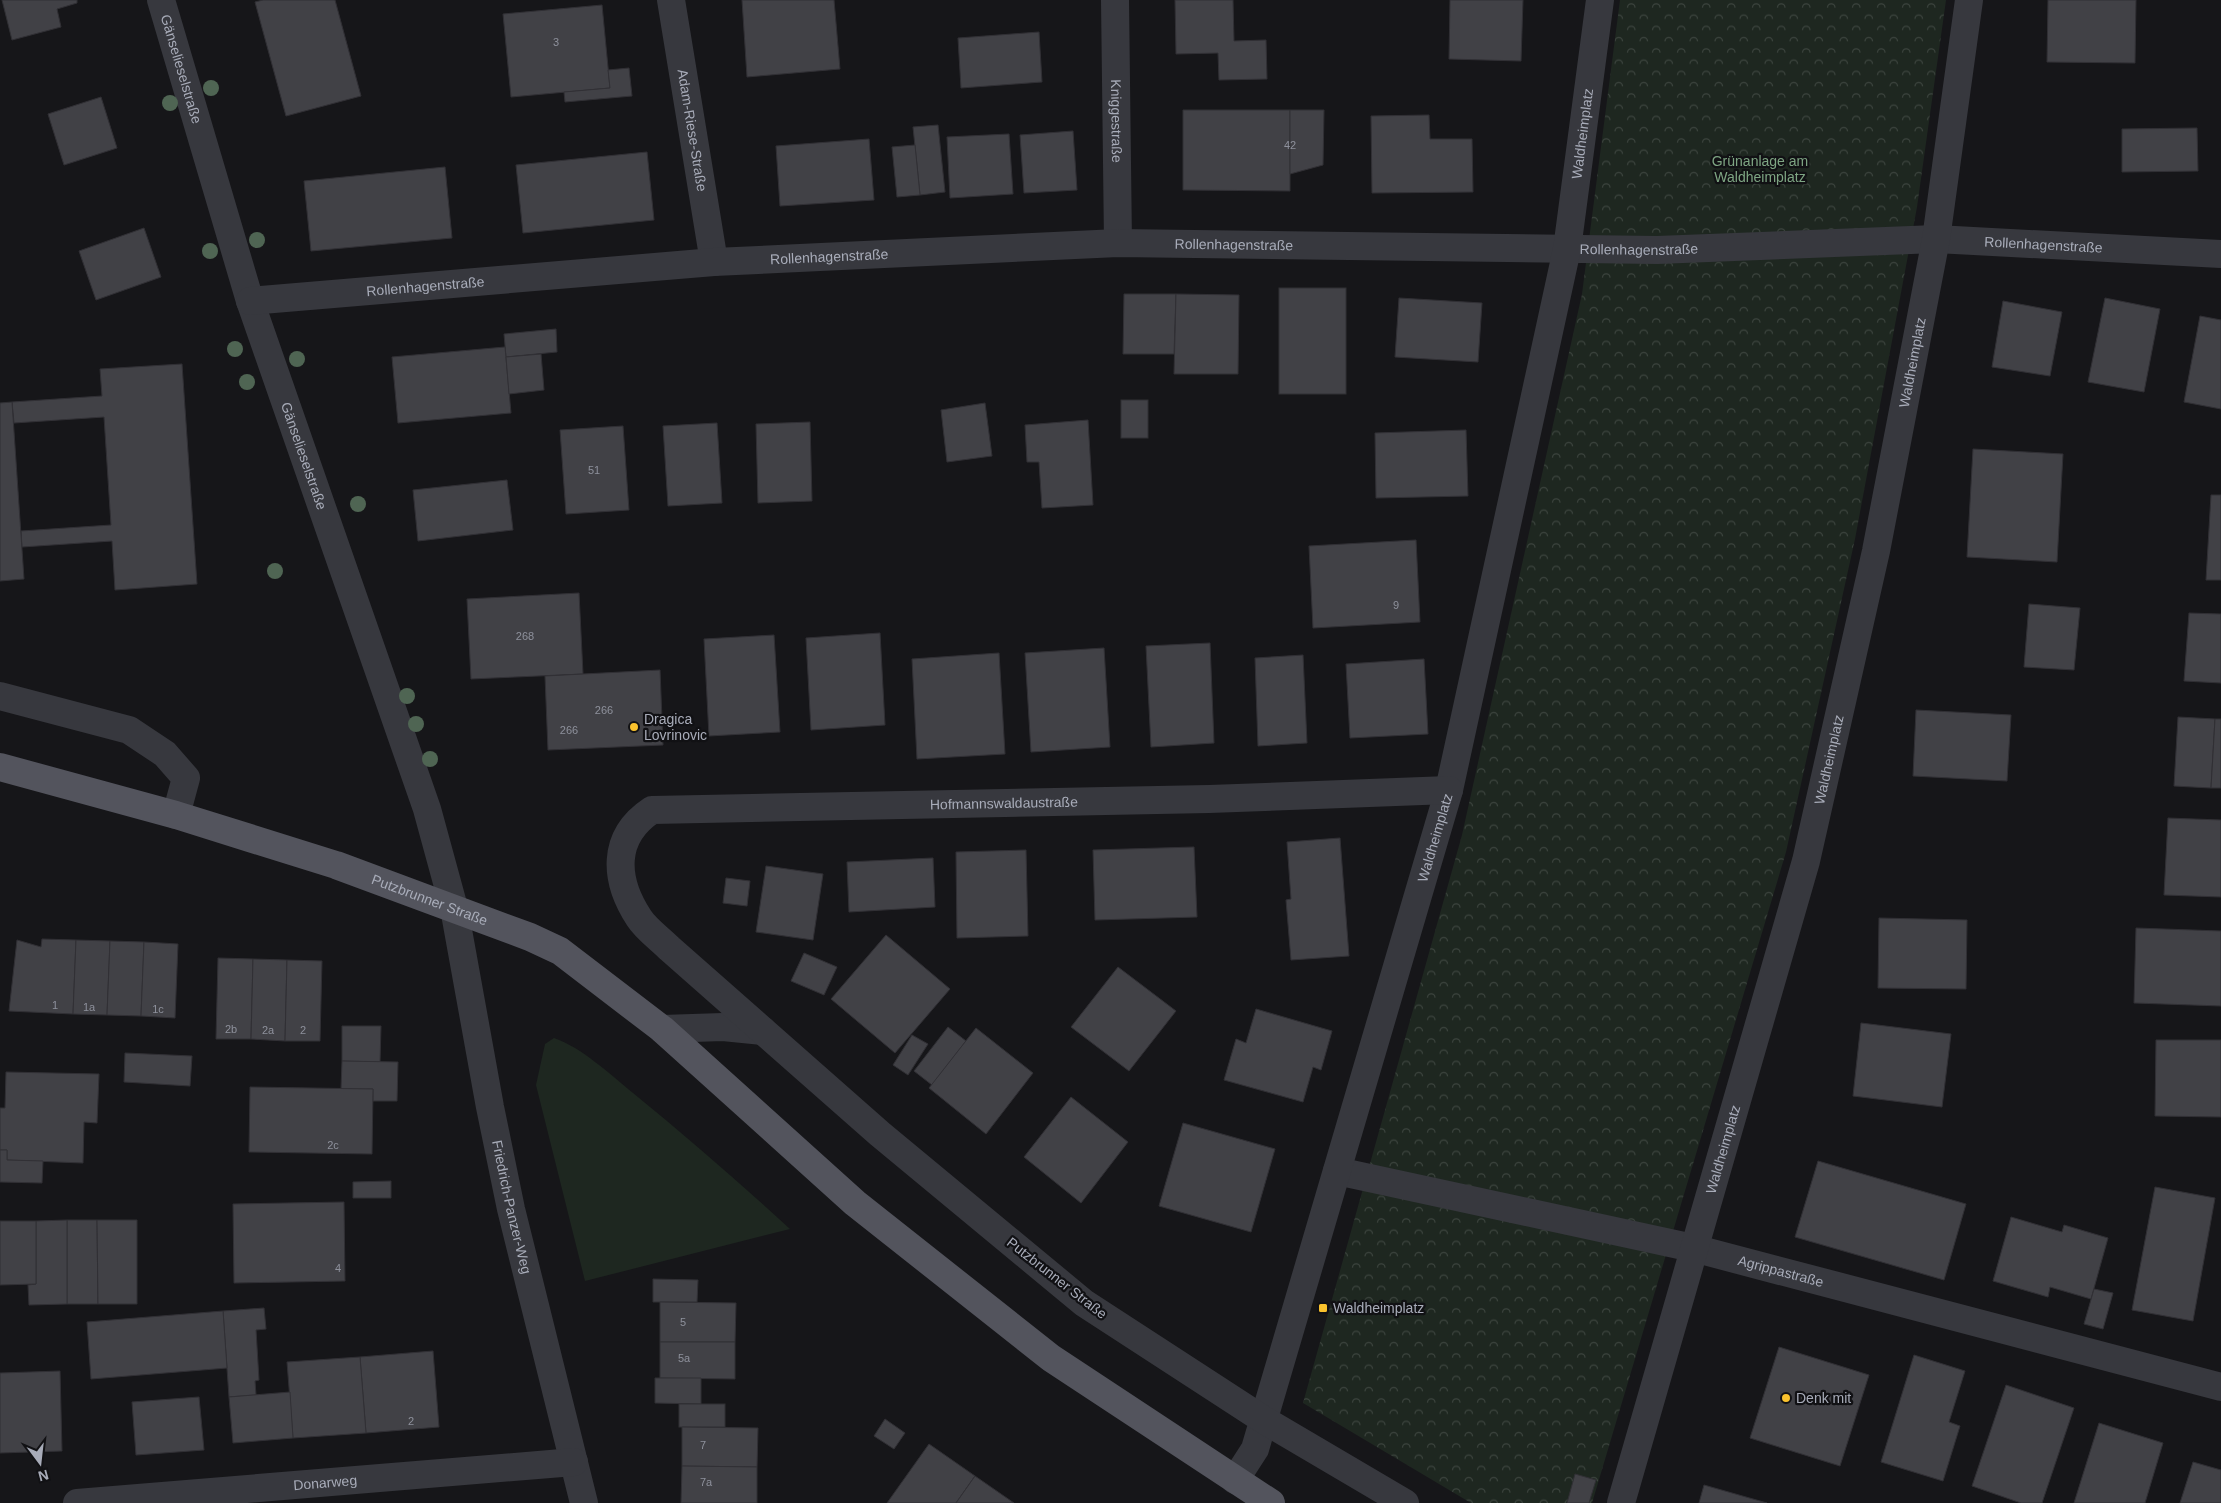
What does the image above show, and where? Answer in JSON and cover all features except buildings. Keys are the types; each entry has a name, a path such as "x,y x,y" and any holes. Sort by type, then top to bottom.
{"main road":[{"name":"Putzbrunner Straße","path":"0,767 176,815 336,865 530,937 560,951 662,1029 855,1204 1051,1358 1271,1503"}],"street":[{"name":"Gänselieselstraße","path":"161,0 250,301 415,770 454,908"},
{"name":"Adam-Riese-Straße","path":"672,0 714,262"},
{"name":"Kniggestraße","path":"1115,0 1118,243"},
{"name":"Waldheimplatz","path":"1235,1480 1255,1449 1450,790 1567,250 1600,0"},
{"name":"Waldheimplatz","path":"1621,1503 1806,861 1876,550 1936,239 1969,0"},
{"name":"Rollenhagenstraße","path":"250,301 714,262 1118,243 1657,250 1936,239 2221,254"},
{"path":"0,696 129,730 164,754 186,778 176,815"},
{"name":"Hofmannswaldaustraße","path":"626,891 621,875 620,858 626,838 637,820 652,810 1153,801 1450,790"},
{"name":"Putzbrunner Straße","path":"626,891 640,919 669,948 888,1140 1084,1303 1264,1420 1404,1503"},
{"name":"Friedrich-Panzer-Weg","path":"454,908 490,1107 511,1209 584,1503"},
{"path":"662,1029 723,1027 762,1031"},
{"name":"Agrippastraße","path":"1337,1171 1693,1248 2221,1387"},
{"name":"Donarweg","path":"77,1503 574,1462"}],"green space":[{"name":"Grünanlage am Waldheimplatz","path":"1620,0 1946,0 1917,207 1855,539 1786,852 1592,1503 1471,1503 1303,1403 1462,835 1582,294"},
{"path":"554,1038 575,1048 605,1070 713,1160 790,1229 585,1281 536,1085 545,1044"}],"place":[{"name":"Dragica Lovrinovic","path":"634,727"},
{"name":"Waldheimplatz","path":"1323,1308"},
{"name":"Denk mit","path":"1786,1398"}]}
